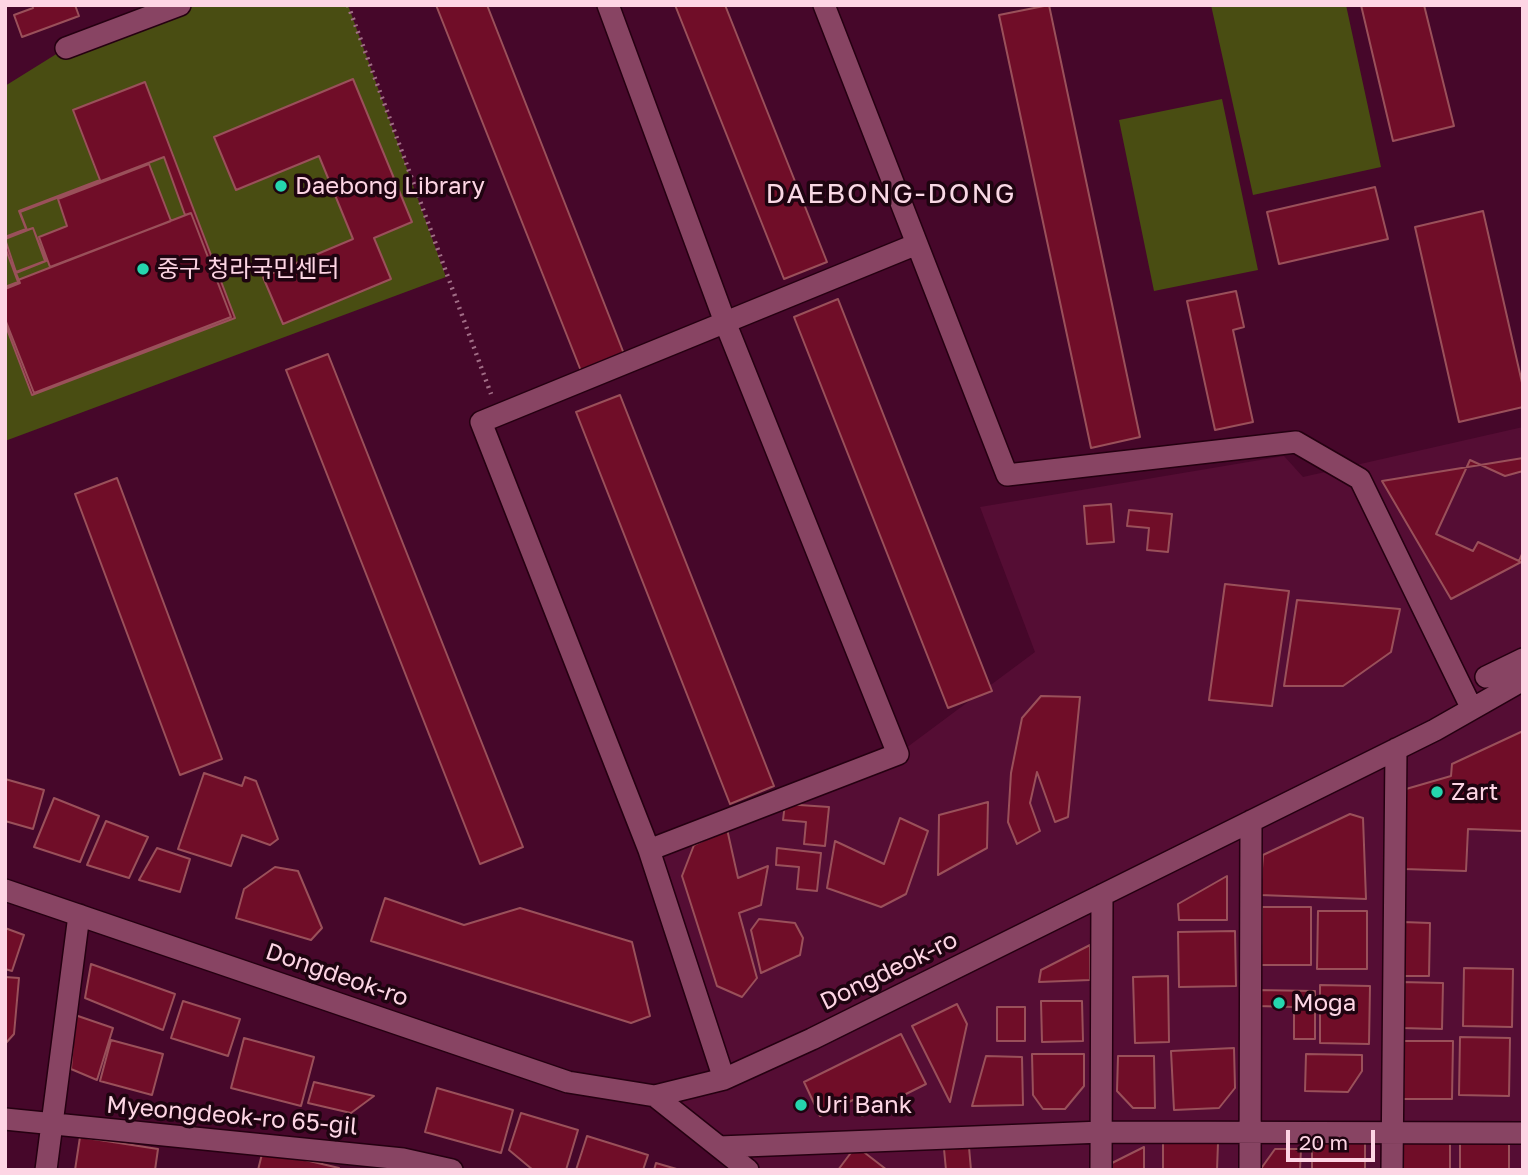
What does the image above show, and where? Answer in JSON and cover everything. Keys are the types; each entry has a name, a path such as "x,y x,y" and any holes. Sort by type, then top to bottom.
{"street":[{"path":"66,48 180,5"},
{"path":"608,5 725,322 898,754 649,850"},
{"path":"824,5 1007,475 1296,442 1360,479 1472,709"},
{"path":"724,1079 649,850 481,422 917,244"},
{"path":"1486,677 1523,659"},
{"name":"Dongdeok-ro","path":"5,890 568,1082 655,1096 724,1079 1396,749 1523,680"},
{"path":"1392,1170 1396,749"},
{"path":"1250,1170 1251,821"},
{"path":"1101,1170 1102,895"},
{"path":"46,1170 79,915"},
{"name":"Dongdeok-ro","path":"655,1096 748,1170"},
{"name":"Myeongdeok-ro 65-gil","path":"5,1119 403,1159 453,1170"},
{"path":"719,1147 1102,1132 1523,1133"}],"path":[{"path":"348,5 498,414"}],"shaded area":[{"path":"1523,427 1523,1170 747,1170 655,1096 723,1079 649,850 898,754 1035,652 980,507 1284,456 1303,477"}],"green space":[{"path":"177,5 348,5 446,277 5,441 5,86 66,48"},
{"path":"1211,5 1346,5 1381,167 1253,195"},
{"path":"1222,99 1258,270 1154,291 1119,120"}],"building":[{"path":"32,5 75,5 79,16 22,37 14,15 33,8"},
{"path":"436,5 487,5 626,359 583,376"},
{"path":"675,5 725,5 827,262 784,279"},
{"path":"1049,5 1140,437 1091,448 999,15"},
{"path":"1361,5 1424,5 1454,126 1393,141"},
{"path":"353,79 412,222 374,238 391,279 283,324 263,277 353,239 319,156 236,190 214,137"},
{"path":"145,82 235,318 32,395 5,324 5,287 18,282 5,247 5,237 26,229 19,211 100,180 73,110"},
{"path":"164,157 185,215 191,213 231,317 34,393 5,319 5,289 20,283 16,273 46,261 33,228 27,230 20,212"},
{"path":"149,164 171,221 50,267 39,237 67,226 58,199"},
{"path":"1375,187 1388,239 1279,264 1267,212"},
{"path":"1483,211 1523,387 1523,407 1459,422 1415,227"},
{"path":"191,213 231,317 34,393 5,319 5,289 20,283 18,280"},
{"path":"33,228 45,261 16,272 5,239"},
{"path":"1236,291 1244,327 1233,330 1253,422 1215,430 1187,301"},
{"path":"838,299 992,691 948,708 794,317"},
{"path":"328,354 523,847 480,864 286,370"},
{"path":"620,395 774,786 730,804 576,412"},
{"path":"1523,458 1523,561 1451,599 1382,481"},
{"path":"1470,460 1505,476 1523,471 1523,552 1519,561 1478,542 1473,551 1436,534"},
{"path":"117,478 222,759 180,775 75,494"},
{"path":"1111,504 1114,542 1087,544 1084,506"},
{"path":"1129,510 1172,514 1168,552 1147,550 1149,528 1127,526"},
{"path":"1225,584 1289,591 1272,706 1209,700"},
{"path":"1297,600 1400,609 1391,652 1343,686 1284,686"},
{"path":"1041,696 1080,697 1068,817 1055,822 1037,772 1030,803 1040,831 1017,844 1008,822 1011,773 1022,718"},
{"path":"1523,731 1523,831 1468,829 1466,871 1404,869 1406,789 1451,776 1452,764"},
{"path":"204,773 242,786 245,777 256,781 278,839 270,845 242,835 231,866 178,849"},
{"path":"5,779 44,790 33,829 5,821"},
{"path":"54,798 99,816 80,862 34,847"},
{"path":"988,802 987,848 938,875 939,815"},
{"path":"785,804 829,807 825,846 804,844 806,822 783,820"},
{"path":"1350,814 1363,818 1366,899 1260,895 1263,855"},
{"path":"900,818 928,831 906,894 881,907 827,888 835,841 884,864"},
{"path":"106,821 148,837 129,878 87,865"},
{"path":"727,829 738,878 768,866 761,905 739,913 757,978 742,997 717,986 682,876 694,845"},
{"path":"157,848 190,859 180,892 139,880"},
{"path":"777,848 821,853 817,891 797,889 799,867 776,865"},
{"path":"275,867 298,871 322,928 311,940 236,918 244,889"},
{"path":"1227,876 1227,920 1179,920 1178,904"},
{"path":"385,898 464,925 520,908 632,942 650,1016 631,1023 371,941"},
{"path":"1262,907 1311,907 1311,965 1261,965"},
{"path":"1318,911 1367,911 1367,969 1317,969"},
{"path":"759,919 795,923 803,938 800,955 761,973 751,930"},
{"path":"1403,922 1430,923 1429,976 1402,976"},
{"path":"5,928 24,935 12,971 5,969"},
{"path":"1235,931 1236,986 1179,987 1178,932"},
{"path":"1090,945 1090,980 1039,982 1041,970"},
{"path":"91,964 175,994 163,1030 85,998"},
{"path":"1464,968 1513,969 1512,1027 1463,1026"},
{"path":"1168,976 1169,1042 1135,1043 1133,977"},
{"path":"5,977 19,978 14,1034 5,1044"},
{"path":"1401,982 1443,983 1442,1029 1401,1028"},
{"path":"1320,985 1370,986 1369,1044 1320,1043"},
{"path":"1257,990 1315,991 1315,1039 1294,1039 1294,1007 1257,1006"},
{"path":"183,1001 240,1019 228,1056 171,1038"},
{"path":"1041,1001 1082,1001 1083,1041 1042,1042"},
{"path":"957,1004 967,1024 950,1102 912,1026"},
{"path":"997,1007 1025,1007 1025,1041 997,1041"},
{"path":"75,1015 113,1028 97,1080 71,1069"},
{"path":"901,1034 926,1084 862,1116 855,1099 820,1116 804,1082"},
{"path":"1460,1037 1510,1038 1509,1096 1459,1095"},
{"path":"244,1038 314,1057 301,1106 231,1088"},
{"path":"111,1040 163,1054 152,1095 100,1081"},
{"path":"1404,1041 1453,1041 1452,1099 1403,1099"},
{"path":"1234,1048 1235,1088 1219,1108 1174,1110 1171,1051"},
{"path":"1032,1054 1084,1054 1084,1086 1065,1109 1043,1109 1033,1095"},
{"path":"1306,1054 1362,1055 1362,1071 1348,1092 1305,1091"},
{"path":"986,1056 1022,1057 1023,1105 972,1106"},
{"path":"1118,1056 1154,1056 1155,1108 1133,1108 1117,1091"},
{"path":"314,1082 374,1096 351,1113 308,1103"},
{"path":"437,1088 513,1110 501,1153 425,1132"},
{"path":"521,1113 578,1130 566,1170 533,1170 509,1150"},
{"path":"587,1136 648,1155 643,1170 576,1170"},
{"path":"80,1137 158,1149 155,1170 75,1170"},
{"path":"1312,1141 1365,1141 1365,1170 1312,1170"},
{"path":"1163,1142 1218,1143 1217,1170 1163,1170"},
{"path":"1400,1143 1450,1143 1450,1170 1400,1170"},
{"path":"1460,1143 1509,1143 1509,1170 1460,1170"},
{"path":"856,1146 887,1170 838,1170"},
{"path":"969,1147 971,1170 946,1170 944,1149"},
{"path":"1144,1147 1144,1170 1112,1170 1112,1163"},
{"path":"1275,1149 1301,1149 1300,1170 1260,1170"},
{"path":"263,1150 339,1168 340,1170 258,1170"},
{"path":"656,1163 680,1170 654,1170"}],"place":[{"name":"Daebong Library","path":"281,186"},
{"name":"중구 청라국민센터","path":"143,269"},
{"name":"Zart","path":"1437,792"},
{"name":"Moga","path":"1279,1003"},
{"name":"Uri Bank","path":"801,1105"}],"district":[{"name":"DAEBONG-DONG","path":"891,194"}]}
